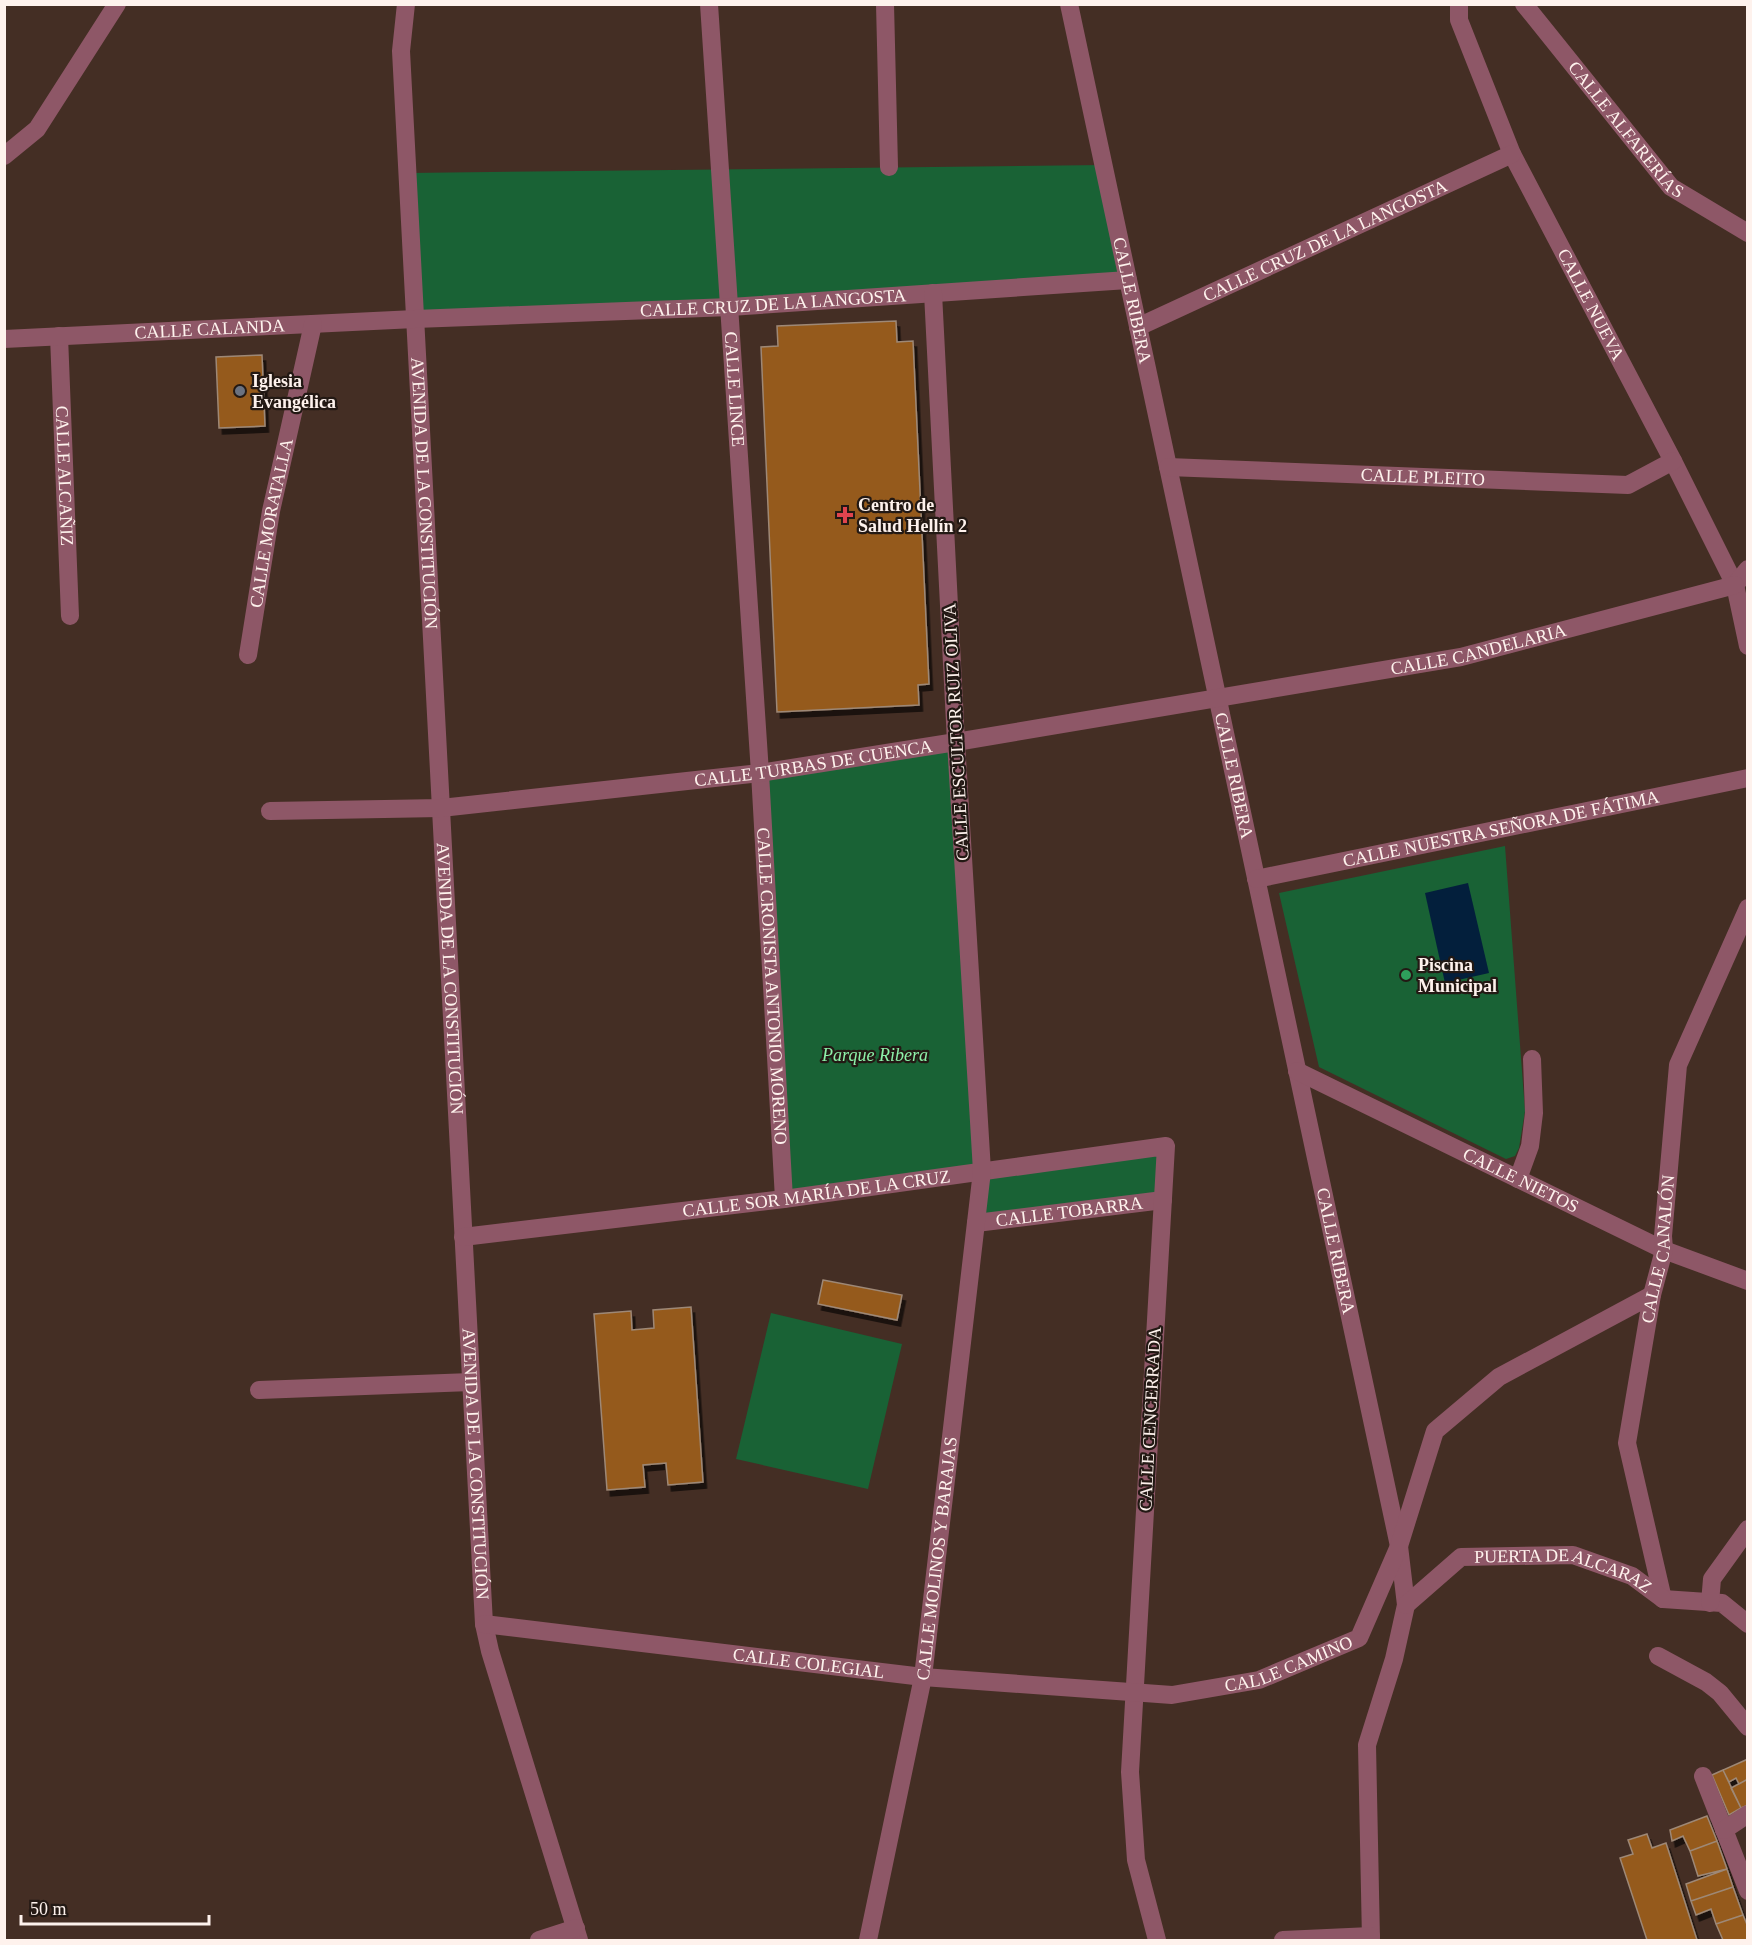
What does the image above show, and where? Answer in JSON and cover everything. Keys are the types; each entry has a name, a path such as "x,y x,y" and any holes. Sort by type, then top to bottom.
{"street":[{"path":"4,156 37,129 117,4"},
{"name":"AVENIDA DE LA CONSTITUCIÓN","path":"406,4 401,51 484,1624 493,1662 578,1934"},
{"name":"CALLE LINCE","path":"709,4 760,773"},
{"path":"885,4 889,166"},
{"name":"CALLE RIBERA","path":"1069,4 1399,1546 1406,1605 1394,1659 1367,1745 1371,1938"},
{"name":"CALLE ALFARERÍAS","path":"1524,4 1671,187 1748,233"},
{"name":"CALLE NUEVA","path":"1459,12 1512,154 1735,585"},
{"name":"CALLE CRUZ DE LA LANGOSTA","path":"1138,327 1512,154"},
{"name":"CALLE CRUZ DE LA LANGOSTA","path":"416,319 730,307 1128,280"},
{"name":"CALLE ESCULTOR RUIZ OLIVA","path":"933,293 956,742 982,1171"},
{"name":"CALLE CALANDA","path":"4,339 416,319"},
{"name":"CALLE MORATALLA","path":"248,654 271,511 313,324"},
{"name":"CALLE ALCAÑIZ","path":"59,336 70,616"},
{"name":"CALLE PLEITO","path":"1168,467 1628,485 1672,461"},
{"path":"1748,569 1735,585 1748,645"},
{"name":"CALLE CANDELARIA","path":"1217,697 1461,657 1735,585"},
{"name":"CALLE TURBAS DE CUENCA","path":"270,811 441,808 760,773 1217,697"},
{"name":"CALLE CRONISTA ANTONIO MORENO","path":"760,773 784,1199"},
{"name":"CALLE NUESTRA SEÑORA DE FÁTIMA","path":"1256,879 1748,778"},
{"name":"CALLE CANALÓN","path":"1663,1599 1627,1443 1652,1295 1664,1250 1663,1236 1678,1065 1748,908"},
{"path":"1518,1179 1530,1146 1533,1124 1532,1059"},
{"name":"CALLE NIETOS","path":"1298,1071 1664,1250 1748,1281"},
{"name":"CALLE SOR MARÍA DE LA CRUZ","path":"463,1237 784,1199 1166,1146"},
{"name":"CALLE CENCERRADA","path":"1134,1693 1166,1146"},
{"name":"CALLE MOLINOS Y BARAJAS","path":"867,1941 923,1677 982,1171"},
{"name":"CALLE TOBARRA","path":"976,1223 1163,1200"},
{"name":"CALLE CAMINO","path":"1134,1693 1172,1695 1259,1680 1359,1638 1399,1546 1435,1431 1499,1377 1652,1295"},
{"path":"259,1390 471,1382"},
{"path":"1710,1603 1712,1579 1748,1528"},
{"name":"PUERTA DE ALCARAZ","path":"1406,1605 1461,1557 1573,1555 1632,1576 1663,1599"},
{"path":"1663,1599 1722,1603 1748,1624"},
{"name":"CALLE COLEGIAL","path":"484,1624 923,1677 1134,1693"},
{"path":"1658,1656 1706,1682 1720,1693 1748,1727"},
{"path":"1134,1693 1130,1772 1136,1860 1157,1941"},
{"path":"1703,1776 1748,1891"},
{"path":"1724,1830 1748,1814"},
{"path":"539,1941 578,1934"},
{"path":"1283,1941 1371,1938"}],"green space":[{"path":"1104,165 1128,280 415,319 408,173"},
{"name":"Parque Ribera","path":"956,742 982,1171 1166,1146 1163,1200 976,1223 982,1172 784,1199 760,773"},
{"name":"Piscina Municipal","path":"1505,846 1525,1111 1519,1148 1515,1156 1506,1159 1319,1067 1279,893"},
{"path":"771,1313 902,1344 868,1489 736,1459"}],"water":[{"path":"1468,883 1489,973 1445,983 1425,893"}],"building":[{"name":"Centro de Salud Hellín 2","path":"896,321 897,342 913,341 929,684 918,685 919,705 777,712 761,347 778,346 777,326"},
{"name":"Iglesia Evangélica","path":"262,355 265,426 219,428 216,357"},
{"path":"823,1280 902,1295 897,1320 818,1304"},
{"path":"691,1307 703,1482 668,1485 666,1463 643,1465 645,1487 607,1490 594,1314 631,1311 632,1330 654,1328 653,1310"},
{"path":"1748,1759 1748,1779 1739,1784 1736,1778 1729,1782 1723,1770"},
{"path":"1723,1770 1741,1808 1729,1815 1712,1775"},
{"path":"1748,1779 1748,1805 1741,1808 1731,1788"},
{"path":"1707,1816 1717,1841 1690,1851 1683,1836 1672,1841 1670,1830"},
{"path":"1647,1834 1652,1848 1666,1843 1697,1940 1647,1940 1620,1858 1633,1854 1628,1840"},
{"path":"1717,1841 1727,1869 1698,1876 1690,1851"},
{"path":"1727,1869 1733,1887 1691,1901 1686,1884"},
{"path":"1733,1887 1743,1915 1716,1924 1711,1909 1696,1915 1691,1901"},
{"path":"1743,1915 1748,1927 1748,1940 1723,1940 1716,1924"}],"place":[{"name":"Iglesia Evangélica","path":"240,391"},
{"name":"Centro de Salud Hellín 2","path":"845,515"},
{"name":"Piscina Municipal","path":"1406,975"}]}
